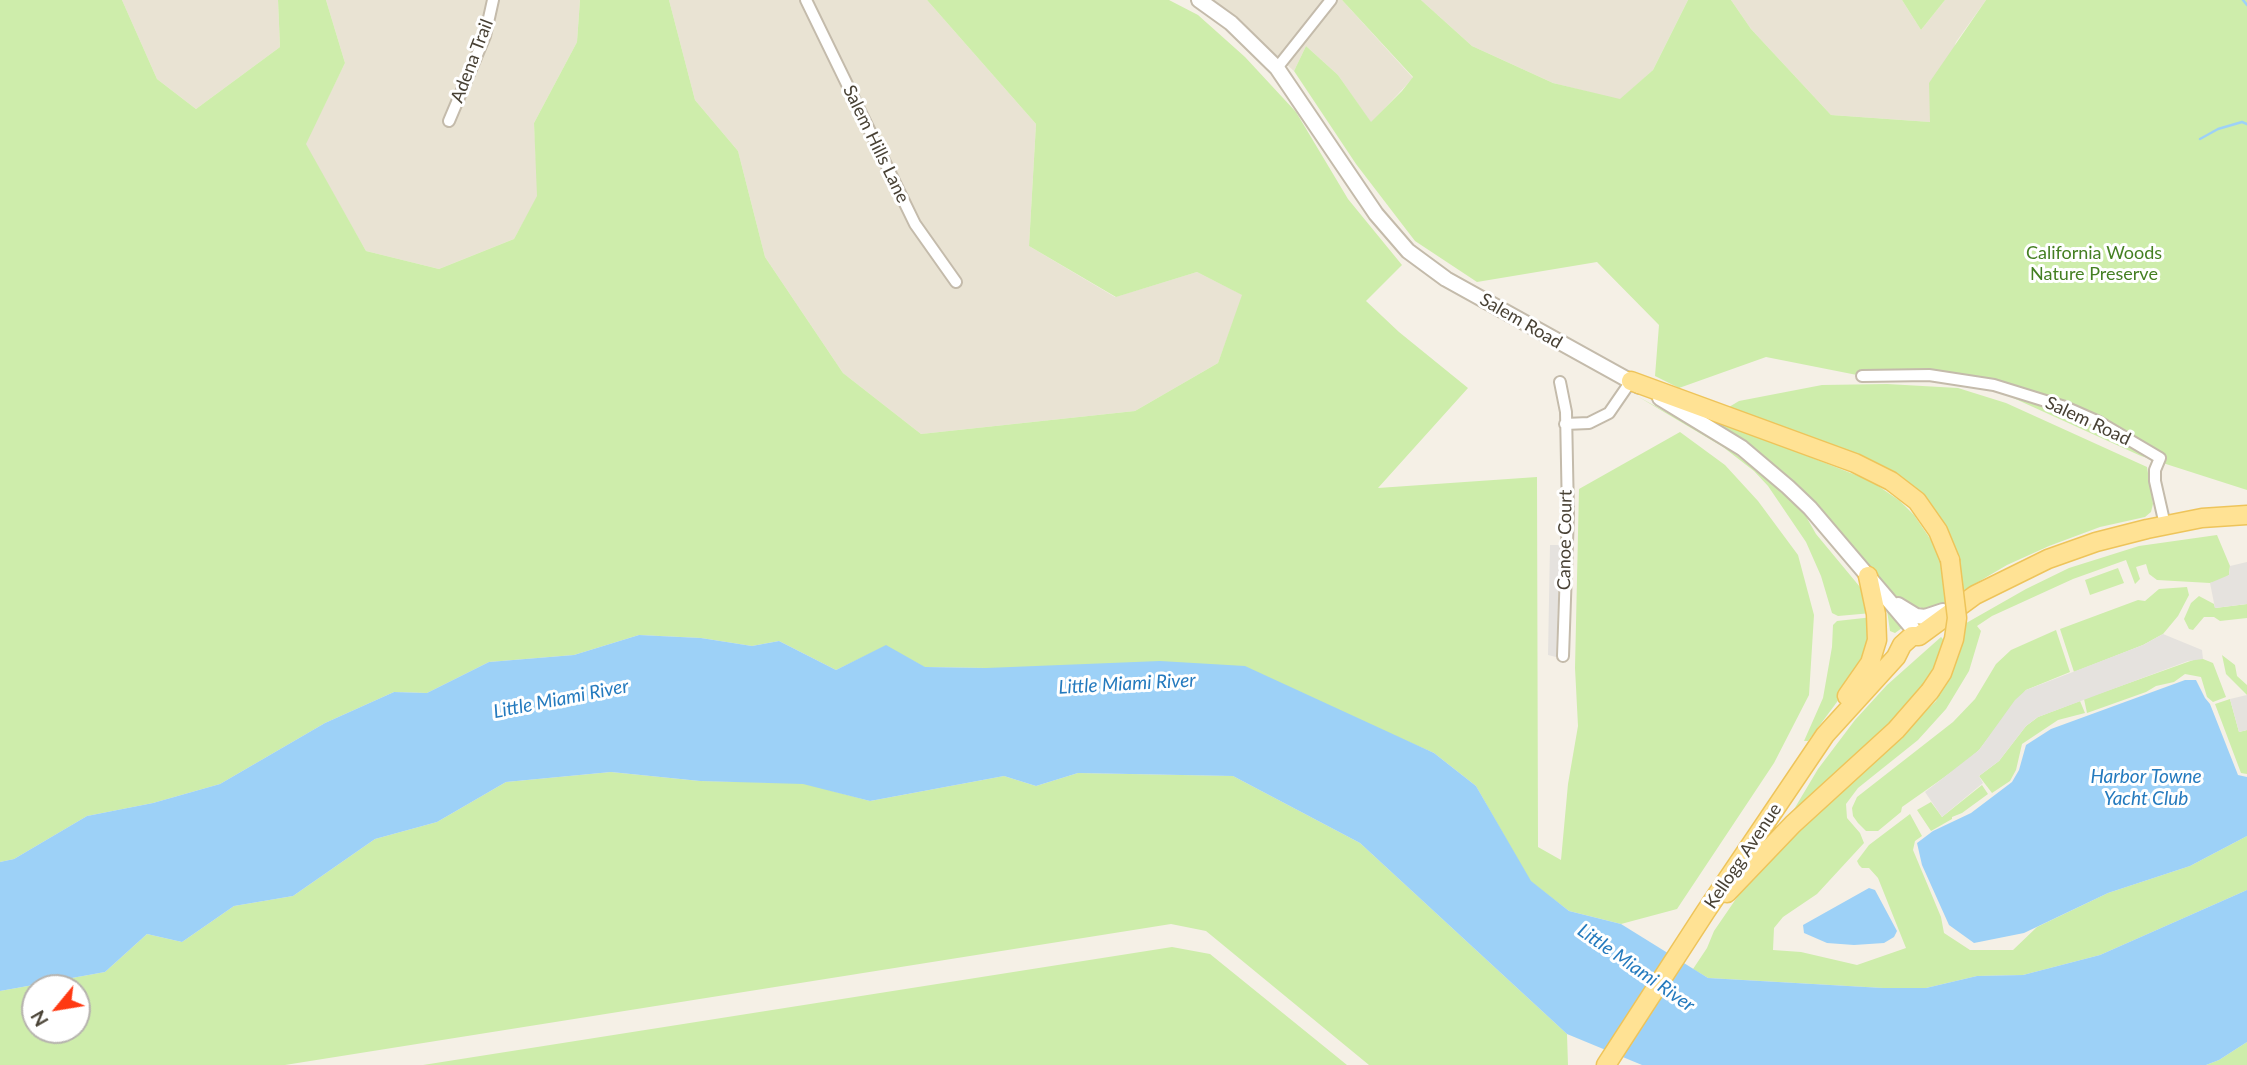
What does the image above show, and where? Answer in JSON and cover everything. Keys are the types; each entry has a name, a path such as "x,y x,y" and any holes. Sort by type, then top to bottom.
{"main road":[{"path":"1631,381 1854,463 1891,481 1917,501 1938,531 1950,560 1957,618 1954,639 1942,673 1930,691 1896,730 1793,824 1738,884 1706,911"},
{"name":"Kellogg Avenue","path":"1605,1065 1825,735 1912,636 1919,636 1996,583 2048,559 2096,542 2165,525 2202,518 2247,515"},
{"path":"1825,735 1841,704 1870,663 1874,650 1877,628 1868,576"}],"street":[{"name":"Adena Trail","path":"449,121 481,48 493,0"},
{"name":"Salem Hills Lane","path":"806,0 915,225 956,282"},
{"name":"Salem Road","path":"1199,0 1231,23 1277,68 1376,214 1408,251 1446,279 1714,430 1765,467 1810,508 1919,636"},
{"path":"1277,68 1331,0"},
{"name":"Salem Road","path":"1862,376 1929,375 1994,385 2065,407 2099,422 2160,457 2155,470 2155,481 2165,525"},
{"path":"1566,424 1589,423 1609,413 1631,381"},
{"name":"Canoe Court","path":"1560,382 1564,394 1566,424 1568,513 1563,656"},
{"name":"Salem Road","path":"1885,596 1916,616 1925,617 1943,611 1949,613"}],"shaded area":[{"path":"122,0 278,0 280,47 196,109 157,79"},
{"path":"326,0 580,0 577,42 534,123 538,196 514,239 439,269 366,251 305,144 345,63"},
{"path":"669,0 927,0 1036,124 1029,246 1115,297 1197,272 1243,295 1218,363 1135,411 921,434 843,373 765,257 738,151 695,100"},
{"path":"1214,0 1342,0 1413,78 1371,123 1338,75 1306,46 1294,71"},
{"path":"1421,0 1688,0 1653,70 1620,100 1553,83 1472,46"},
{"path":"1731,0 1902,0 1921,30 1945,0 1986,0 1956,42 1930,122 1831,115 1751,29"},
{"path":"1550,545 1560,545 1556,657 1548,655"},
{"path":"2247,562 2247,604 2215,608 2210,583 2229,575 2230,566"},
{"path":"2163,634 2202,650 2203,659 2188,661 2038,717 2026,726 1999,761 1979,776 1983,783 1942,817 1925,792 1979,750 2015,700 2026,690 2143,645"},
{"path":"2247,695 2247,730 2239,732 2230,699"}],"green space":[{"path":"0,0 122,0 157,79 196,109 280,47 278,0 326,0 345,63 306,144 366,251 439,269 514,239 537,196 534,123 577,42 580,0 669,0 695,100 738,151 765,257 843,373 921,434 1135,411 1218,363 1242,295 1197,272 1116,297 1029,246 1036,124 927,0 1169,0 1198,15 1245,57 1296,112 1348,199 1402,265 1366,301 1399,332 1468,388 1378,488 1537,477 1538,847 1561,860 1568,784 1578,726 1575,668 1579,489 1680,432 1725,465 1758,501 1798,555 1814,615 1809,695 1774,763 1677,909 1621,924 1569,911 1530,881 1476,786 1434,753 1352,717 986,668 924,667 886,646 836,670 779,641 752,646 701,638 639,635 574,655 489,662 427,693 394,692 325,723 220,784 153,803 87,816 14,859 0,862"},
{"name":"California Woods Nature Preserve","path":"1342,0 1421,0 1472,46 1553,83 1620,99 1653,70 1688,0 1731,0 1751,29 1831,115 1930,122 1929,83 1986,0 2247,0 2247,490 2141,456 2000,392 1947,380 1862,376 1766,357 1679,388 1655,376 1659,325 1597,262 1477,282 1415,241 1356,164 1294,71 1306,46 1338,75 1371,122 1413,77"},
{"path":"1902,0 1945,0 1921,30"},
{"path":"1887,384 1958,388 2006,403 2147,467 2153,504 2151,512 2145,517 2100,527 2049,546 2007,565 1961,592 1912,492 1724,410 1739,401 1822,385"},
{"path":"1637,396 1720,442 1780,489 1804,513 1816,534 1860,587 1872,613 1838,616 1832,613 1821,576 1806,542 1768,486 1754,471 1723,447"},
{"path":"1721,422 1871,481 1900,501 1914,515 1935,546 1945,571 1948,602 1928,612 1920,607 1917,611 1905,607 1719,426"},
{"path":"2217,535 2230,566 2229,575 2222,580 2210,583 2157,580 2149,574 2146,564 2136,567 2140,579 2135,584 2126,560 2073,579 1992,616 1977,626 1981,631 1969,671 1946,709 1918,740 1858,788 1846,804 1847,818 1860,833 1864,843 1817,894 1783,917 1774,928 1773,950 1801,952 1857,965 1906,948 1878,878 1869,868 1862,868 1857,861 1869,845 1910,814 1922,836 1915,841 1913,850 1941,917 1944,933 1970,950 2013,950 2037,927 2108,893 2190,866 2247,836 2247,890 2100,955 2023,975 1977,976 1926,988 1883,988 1708,978 1693,969 1714,931 1740,893 1767,861 1936,701 1951,668 1961,626 2069,568 2139,546"},
{"path":"2118,568 2124,583 2090,595 2085,580"},
{"path":"2187,587 2189,595 2178,616 2163,634 2143,645 2074,672 2060,629 2138,600 2145,601 2159,589"},
{"path":"2199,596 2214,604 2215,608 2247,604 2247,618 2220,621 2214,617 2204,617 2193,630 2189,629 2184,619 2191,603"},
{"path":"1879,600 1902,628 1895,633 1890,631 1887,610 1880,612"},
{"path":"1873,617 1874,629 1860,671 1808,741 1804,741 1823,698 1833,625 1837,621"},
{"path":"2056,630 2070,672 2026,690 1979,750 1966,762 1902,807 1901,812 1878,831 1866,831 1853,816 1852,808 1857,797 1953,722 1975,699 1996,664 2011,650"},
{"path":"1941,637 1946,642 1925,691 1796,814 1793,811 1818,769 1855,720 1887,685"},
{"path":"2222,655 2235,665 2237,676 2247,685 2247,695 2226,674"},
{"path":"2196,659 2213,663 2226,697 2213,702 2207,697 2201,677 2185,674 2174,682 2156,686 2087,713 2084,699"},
{"path":"2230,699 2239,732 2247,730 2247,774 2241,773 2215,704"},
{"path":"2080,701 2085,713 2058,720 2022,744 2016,770 2010,781 1992,793 1979,776 1999,761 2026,726 2038,717"},
{"path":"611,772 700,781 803,783 870,801 1004,776 1036,786 1078,773 1233,776 1360,843 1567,1034 1568,1065 1369,1065 1206,931 1171,924 285,1065 0,1065 0,991 21,987 21,1044 91,1044 91,975 105,972 147,934 182,942 234,906 293,896 375,839 437,822 506,782"},
{"path":"1982,785 1988,794 1931,831 1917,810 1931,802 1942,817"},
{"path":"1172,947 1210,954 1347,1065 423,1065"},
{"path":"2247,1042 2247,1065 2206,1065 2219,1060"}],"water":[{"name":"Little Miami River","path":"639,635 701,638 752,646 779,641 836,670 886,645 925,667 986,668 1160,661 1245,666 1434,753 1476,786 1531,881 1569,911 1621,924 1708,978 1926,988 1977,976 2023,975 2100,955 2247,890 2247,1042 2206,1065 1642,1065 1567,1034 1360,843 1233,776 1078,773 1036,786 1004,776 870,801 803,784 700,781 611,772 506,782 437,822 375,839 293,896 234,906 182,942 147,934 105,972 91,975 21,974 21,987 0,991 0,862 14,859 87,816 153,803 220,784 325,723 394,692 427,693 489,662 574,655"},
{"name":"Harbor Towne Yacht Club","path":"2185,680 2196,680 2210,704 2238,775 2247,777 2247,836 2190,866 2108,893 2024,933 1974,943 1949,925 1922,865 1917,843 1933,831 1971,813 2012,782 2019,770 2026,745 2051,729"},
{"path":"1869,888 1875,890 1897,931 1894,937 1884,943 1854,945 1827,943 1804,933 1803,925"}],"waterway":[{"path":"2243,0 2247,5"},
{"path":"2200,139 2218,129 2242,122 2247,124"}]}
